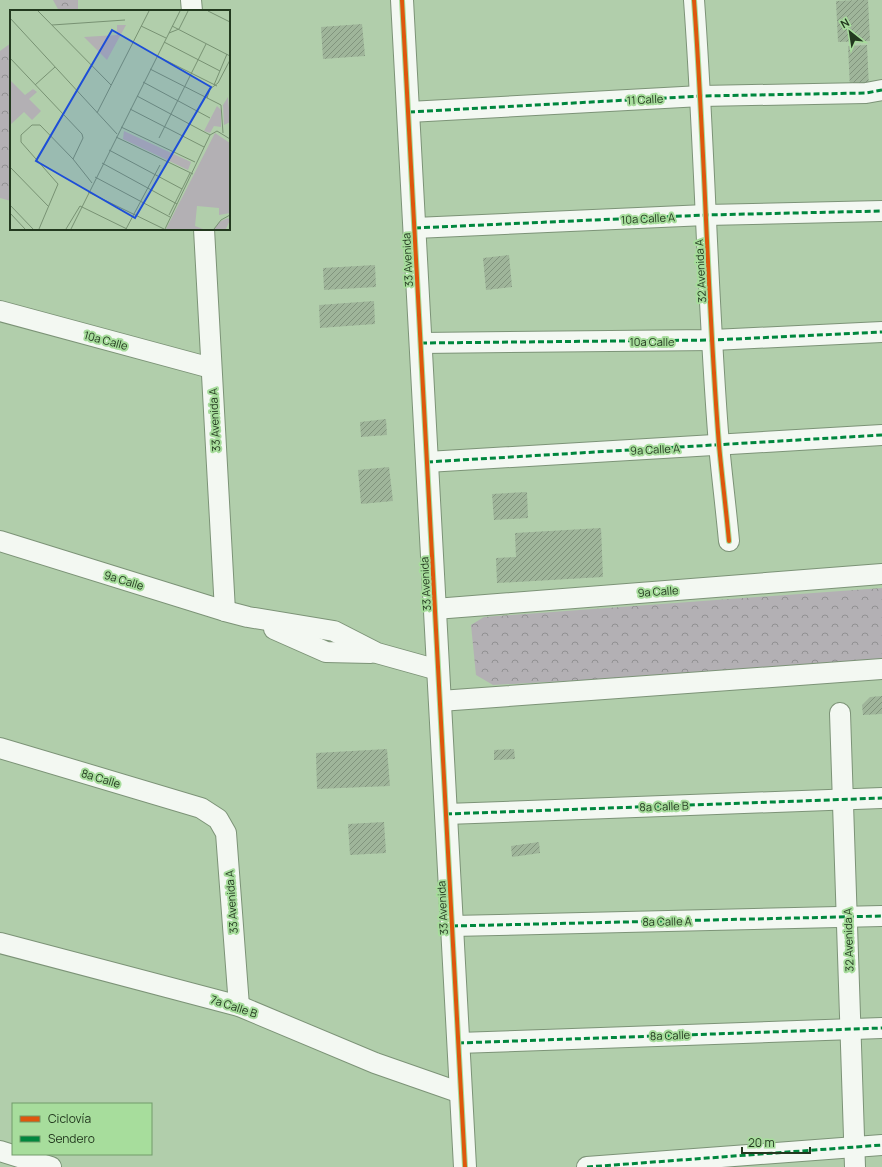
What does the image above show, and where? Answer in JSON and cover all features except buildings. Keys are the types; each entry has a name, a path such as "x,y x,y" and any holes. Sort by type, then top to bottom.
{"street":[{"path":"191,0 192,10"},
{"name":"33 Avenida","path":"402,0 465,1167"},
{"name":"32 Avenida A","path":"694,0 701,96 719,445 729,541"},
{"name":"11 Calle","path":"409,112 701,96 866,93 882,90"},
{"name":"10a Calle A","path":"415,228 706,215 882,211"},
{"name":"33 Avenida A","path":"204,230 225,611"},
{"name":"10a Calle","path":"0,311 211,368"},
{"name":"10a Calle","path":"421,343 713,340 882,332"},
{"name":"9a Calle A","path":"427,462 882,435"},
{"name":"9a Calle","path":"0,541 225,611 248,617 334,632 377,653 438,670"},
{"name":"9a Calle","path":"435,609 882,574"},
{"path":"440,701 882,669"},
{"name":"32 Avenida A","path":"840,713 856,1167"},
{"name":"8a Calle","path":"0,748 201,808"},
{"name":"8a Calle B","path":"446,814 882,798"},
{"name":"33 Avenida A","path":"201,808 218,819 226,834 239,1006"},
{"name":"8a Calle A","path":"452,926 882,916"},
{"name":"7a Calle B","path":"0,943 239,1006 375,1063 461,1092"},
{"name":"8a Calle","path":"458,1043 882,1028"},
{"path":"587,1167 882,1145"},
{"path":"0,1151 12,1155"},
{"path":"13,1155 51,1167"}],"green space":[{"path":"53,0 78,0 78,10 58,10"},
{"path":"10,44 10,201 0,198 0,51"},
{"path":"882,588 882,663 493,685 476,675 471,625 484,617"}],"marked path":[{"path":"409,112 701,96 866,93 882,90"},
{"path":"415,228 706,215 882,211"},
{"path":"421,343 713,340 882,332"},
{"path":"427,462 882,435"},
{"path":"446,814 882,798"},
{"path":"452,926 882,916"},
{"path":"458,1043 882,1028"},
{"path":"587,1167 882,1145"}],"cycle path":[{"path":"402,0 465,1167"},
{"path":"694,0 715,389 729,541"}]}
